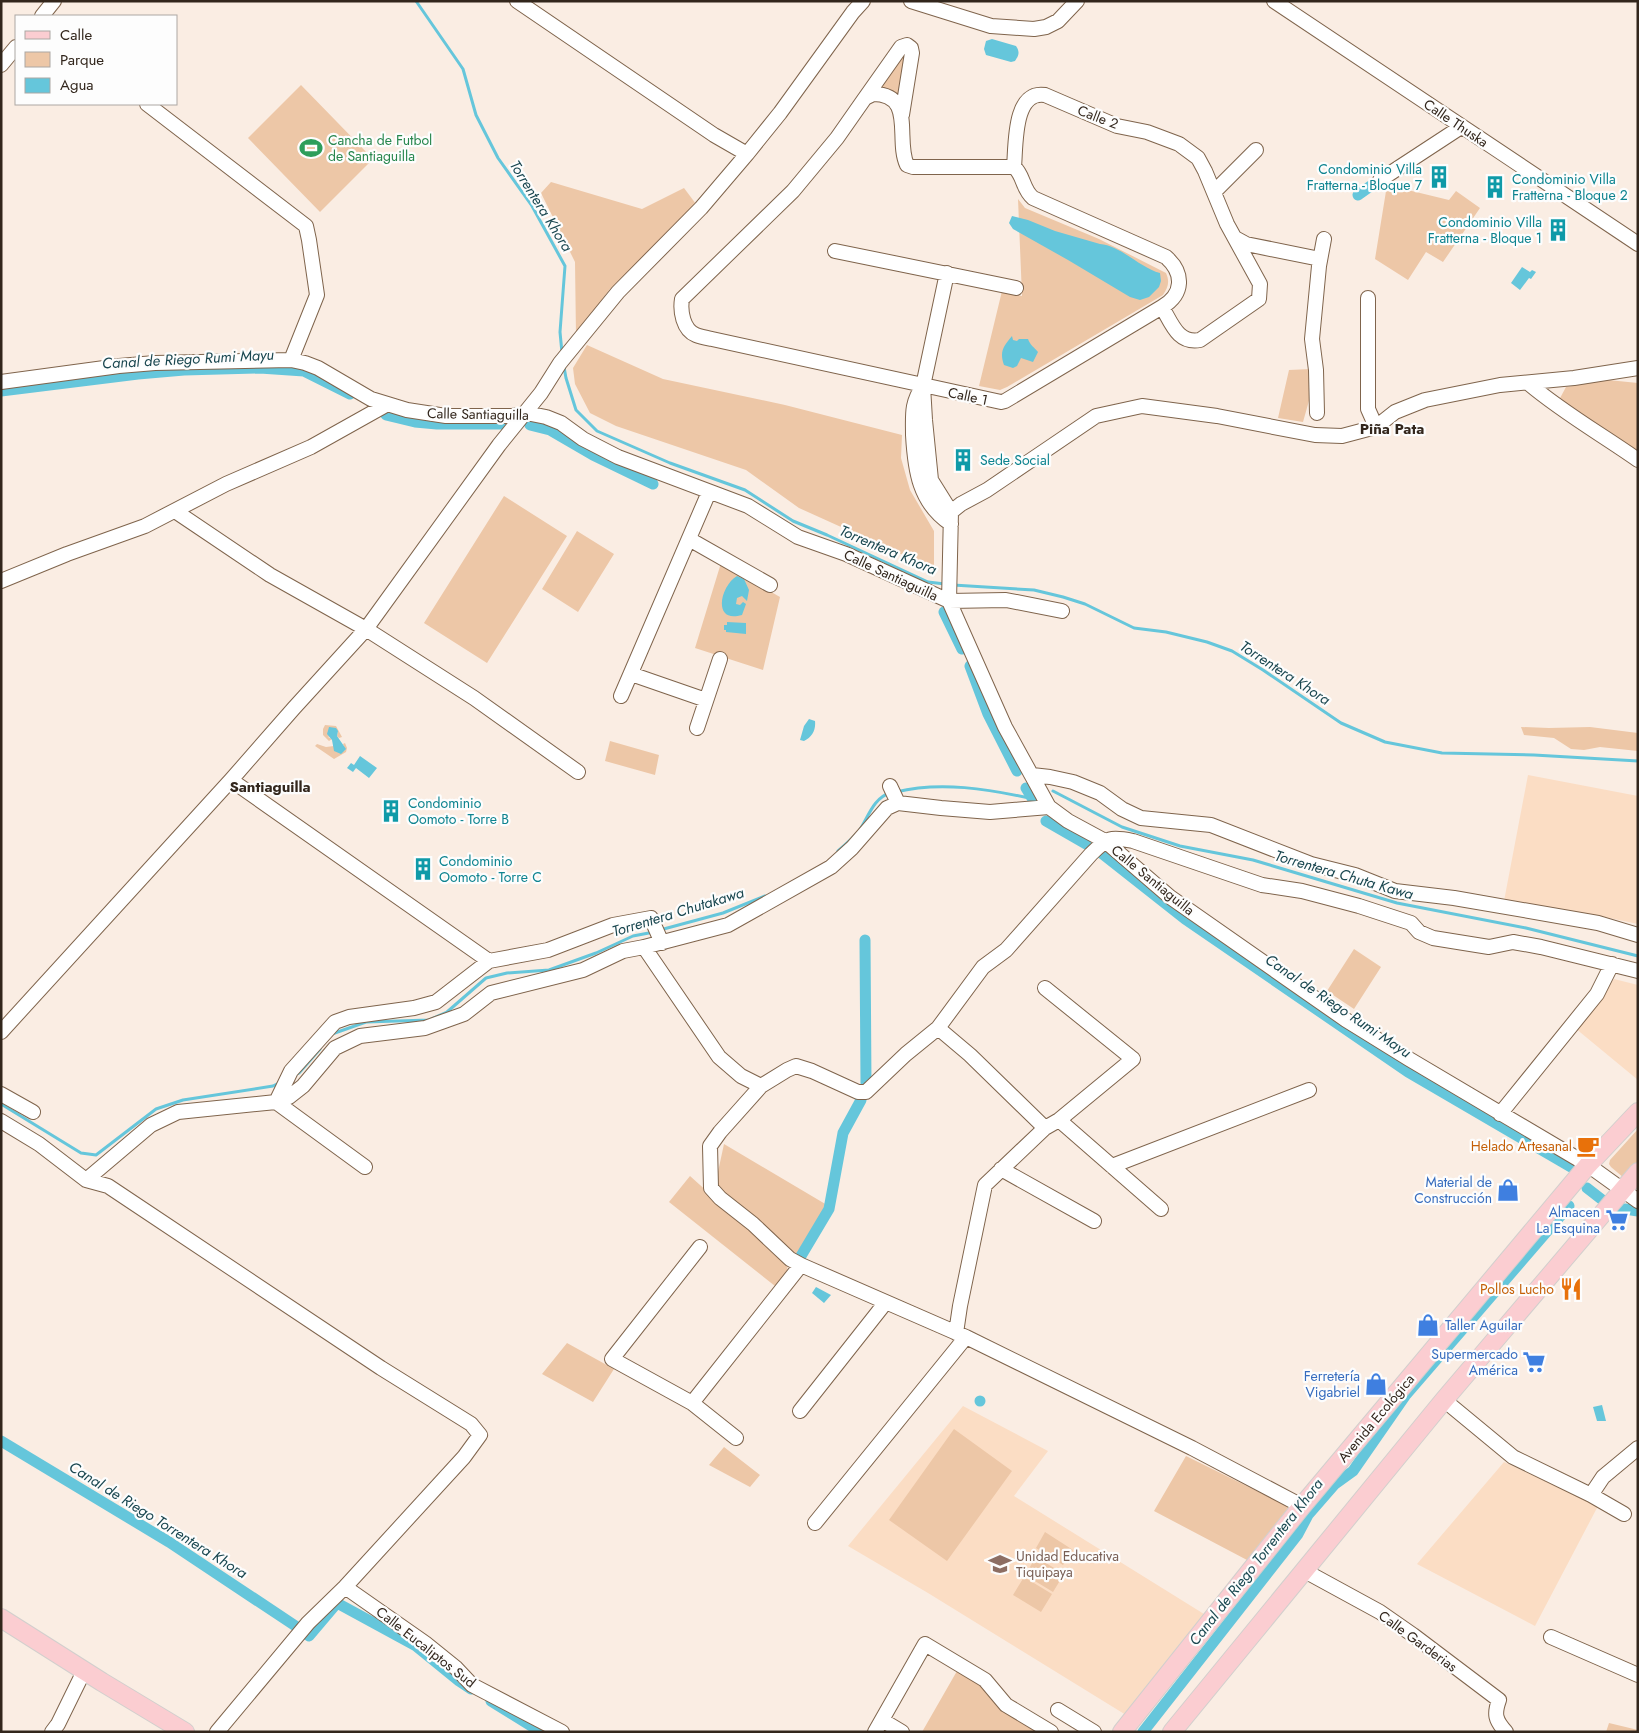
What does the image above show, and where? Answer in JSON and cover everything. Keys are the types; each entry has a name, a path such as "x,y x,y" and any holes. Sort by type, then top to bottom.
{"main road":[{"name":"Avenida Ecológica","path":"1122,1732 1302,1506 1588,1165 1638,1112"},
{"path":"1172,1732 1444,1400 1638,1172"},
{"path":"1,1618 185,1732"}],"street":[{"path":"43,15 54,1"},
{"path":"517,1 714,135 747,154"},
{"path":"1,1032 232,780 366,629 499,445 541,393 560,363 618,292 701,208 747,154 780,113 863,1"},
{"path":"911,1 992,26 1034,29 1046,27 1058,20 1077,1"},
{"name":"Calle Thuska","path":"1274,1 1638,244"},
{"name":"Calle 1","path":"907,45 912,53 902,115 902,150 907,165 913,167 1014,167 1018,171 1027,193 1033,198 1166,257 1174,265 1180,276 1174,296 1162,307 1005,402 923,386 695,335 688,330 680,308 682,299 793,191 837,138 901,47 907,45"},
{"path":"1,65 15,49"},
{"path":"864,98 873,94 882,94 891,98 902,115"},
{"name":"Calle 2","path":"1014,167 1018,122 1022,107 1029,97 1038,94 1045,95 1108,122 1147,132 1188,149 1198,158 1235,238 1260,284 1259,299 1200,340 1190,342 1175,330 1162,307"},
{"path":"148,105 306,226 317,295 291,360"},
{"path":"1380,180 1461,127"},
{"path":"1214,192 1256,150"},
{"path":"1235,238 1246,244 1320,263"},
{"path":"1316,413 1316,370 1312,339 1324,239"},
{"path":"835,251 1016,288"},
{"path":"1250,267 1255,257 1263,254 1320,263"},
{"path":"947,273 923,386 919,431 931,480 951,518 948,598 1006,600 1062,611"},
{"path":"1368,298 1368,409 1376,427"},
{"name":"Calle Santiaguilla","path":"1,382 155,363 291,360 305,362 358,392 386,404 424,414 512,416 526,413 546,417 561,423 583,439 618,456 748,506 798,536 846,554 948,598 1005,727 1046,801 1068,821 1105,841 1170,897 1346,1020 1588,1165 1638,1201"},
{"path":"951,518 961,504 987,490 1096,416 1142,406 1217,416 1315,435 1342,436 1376,427 1395,412 1425,400 1500,385 1638,368"},
{"path":"1528,383 1552,403 1638,460"},
{"path":"1,580 145,526 226,484 312,447 386,404"},
{"path":"621,696 709,492"},
{"path":"175,511 270,574 366,629 474,698 578,772"},
{"path":"689,539 770,585"},
{"path":"697,728 720,658"},
{"path":"631,674 706,700"},
{"path":"1033,778 1050,777 1073,782 1100,793 1122,809 1141,818 1211,825 1311,864 1355,876 1395,891 1454,898 1598,923 1638,935"},
{"path":"232,780 490,960"},
{"path":"86,1180 151,1125 178,1112 276,1102 289,1097 303,1086 335,1048 360,1036 426,1028 464,1014 491,993 583,970 623,951 644,948 728,925 831,867 852,848 887,808 894,794 941,808 990,812 1046,801"},
{"path":"1302,1506 1192,1448 961,1335 801,1265 790,1258 753,1224 720,1198 711,1188 710,1146 761,1086 796,1066 812,1071 858,1092 866,1092 906,1054 938,1028 983,967 1006,950 1091,854 1105,841 1114,837 1133,841 1262,885 1302,891 1359,906 1410,923 1419,932 1433,938 1489,947 1513,942 1541,946 1638,971"},
{"path":"276,1102 291,1071 335,1022 350,1017 414,1008 436,1002 490,960 548,950 613,925 650,918 662,943"},
{"path":"644,948 719,1057 741,1076 761,1086"},
{"path":"1500,1114 1597,994 1612,964"},
{"path":"815,1523 961,1335 960,1306 985,1185 1045,1128 1059,1120 1133,1059 1045,988"},
{"path":"938,1028 970,1055 1045,1128"},
{"path":"1112,1166 1308,1090"},
{"path":"1,1094 33,1112"},
{"path":"276,1102 365,1166"},
{"path":"1059,1120 1161,1209"},
{"path":"1,1121 39,1144 86,1180 108,1186 381,1368 472,1424 480,1435 464,1457 345,1587 308,1623 217,1732"},
{"path":"1001,1169 1094,1221"},
{"path":"700,1247 612,1359 692,1403 736,1438"},
{"path":"692,1403 801,1265"},
{"path":"800,1412 886,1302"},
{"path":"1444,1400 1513,1457 1624,1514"},
{"path":"1590,1495 1603,1476 1638,1448"},
{"name":"Calle Garderias","path":"1303,1570 1380,1612 1499,1700 1495,1712 1499,1724 1506,1732"},
{"name":"Calle Eucaliptos Sud","path":"345,1587 425,1643 456,1668 472,1685 562,1732"},
{"path":"1551,1636 1638,1675"},
{"path":"902,1732 878,1726 925,1644 985,1680 1006,1705 1051,1732"},
{"path":"52,1732 58,1724 84,1671"},
{"path":"1058,1710 1094,1732"}],"shaded area":[{"path":"1528,775 1638,796 1638,924 1504,901"},
{"path":"1614,979 1638,985 1638,1080 1575,1028"},
{"name":"Unidad Educativa Tiquipaya","path":"963,1406 1048,1451 1014,1496 1204,1614 1126,1715 848,1546"},
{"path":"1504,1462 1598,1506 1535,1626 1417,1564"}],"green space":[{"path":"903,55 907,56 902,103 873,91"},
{"name":"Cancha de Futbol de Santiaguilla","path":"301,85 373,159 320,212 248,138"},
{"path":"551,182 642,209 684,188 696,204 609,290 576,336 575,262 541,193"},
{"path":"1387,185 1449,200 1456,191 1480,208 1443,262 1426,252 1408,280 1375,259"},
{"path":"1018,199 1025,208 1099,239 1166,273 1168,282 1163,295 1000,390 979,386 1002,291 1022,296"},
{"path":"587,345 663,379 785,405 902,435 901,458 910,490 934,531 934,569 799,508 746,470 616,426 590,413 575,384 573,368"},
{"path":"1311,369 1312,390 1303,422 1278,418 1289,370"},
{"path":"1608,380 1638,383 1638,454 1559,400 1566,387"},
{"path":"504,496 567,536 487,663 424,623"},
{"path":"577,531 614,554 578,612 542,589"},
{"path":"721,563 780,597 763,670 695,648"},
{"path":"325,725 336,726 342,737 339,738 337,736 338,731 328,737 332,739 329,741 323,735"},
{"path":"1521,727 1590,727 1638,733 1638,751 1600,747 1584,750 1571,749 1554,738 1524,735"},
{"path":"610,741 659,755 655,775 605,761"},
{"path":"345,743 346,752 334,759 315,746 317,744 326,747 334,746 344,751 343,744"},
{"path":"1354,949 1381,967 1354,1009 1327,991"},
{"path":"1638,1129 1638,1168 1624,1178 1611,1167 1609,1164 1610,1160"},
{"path":"724,1144 827,1205 797,1256 718,1188 716,1181"},
{"path":"690,1176 788,1264 787,1270 775,1286 669,1202"},
{"path":"567,1343 614,1369 593,1402 542,1374"},
{"path":"954,1429 1012,1471 947,1561 889,1520"},
{"path":"724,1447 760,1475 750,1487 709,1465"},
{"path":"1186,1456 1289,1507 1247,1560 1154,1511"},
{"path":"1045,1532 1073,1550 1063,1565 1036,1548"},
{"path":"1036,1557 1064,1574 1053,1592 1025,1575"},
{"path":"1024,1577 1052,1594 1041,1612 1013,1595"},
{"path":"957,1671 979,1684 1001,1708 1042,1732 922,1732"},
{"path":"1609,1723 1638,1730 1638,1732 1606,1732"}],"water":[{"path":"992,39 1016,46 1019,54 1015,61 1011,62 986,55 984,49 986,41"},
{"path":"1012,216 1055,231 1115,248 1160,273 1161,281 1159,287 1149,297 1140,300 1130,297 1013,229 1009,223"},
{"path":"1522,267 1530,272 1532,270 1536,272 1520,290 1511,283"},
{"path":"1012,336 1013,340 1017,341 1019,339 1028,339 1038,352 1033,362 1021,358 1017,366 1013,368 1004,365 1003,349"},
{"path":"737,576 744,579 749,590 747,601 742,596 737,598 736,604 740,605 743,602 746,604 742,615 732,616 726,614 723,609 723,595 731,581"},
{"path":"727,622 746,623 746,634 726,632 724,625 727,625"},
{"path":"809,719 815,721 814,730 807,739 804,741 800,740 804,726"},
{"path":"329,727 336,728 338,731 337,736 346,749 341,754 334,751 332,740 327,734"},
{"path":"360,756 377,768 369,778 356,768 353,772 347,768 351,763 354,765"},
{"path":"816,1287 831,1295 824,1303 812,1293"},
{"path":"980,1395 986,1401 980,1407 974,1401"},
{"path":"1602,1405 1606,1421 1597,1421 1593,1407"}],"waterway":[{"name":"Torrentera Khora","path":"416,1 463,69 476,115 498,158 532,206 565,266 560,332 562,353"},
{"name":"Canal de Riego Torrentera Khora","path":"1358,195 1386,175"},
{"name":"Torrentera Khora","path":"564,367 576,410 597,431 670,463 745,490 793,521 928,582 945,584"},
{"name":"Canal de Riego Rumi Mayu","path":"1,391 138,374 184,370 260,368 304,371 350,394"},
{"name":"Canal de Riego Rumi Mayu","path":"386,415 415,422 437,424 511,424"},
{"name":"Canal de Riego Rumi Mayu","path":"530,425 550,430 593,455 653,484"},
{"name":"Torrentera Khora","path":"953,585 1034,590 1085,604 1134,628 1166,632 1207,642 1232,651 1341,723 1385,742 1442,753 1534,755 1638,761"},
{"name":"Canal de Riego Rumi Mayu","path":"944,612 962,649"},
{"name":"Canal de Riego Rumi Mayu","path":"970,666 988,714 1017,771"},
{"name":"Torrentera Chutakawa","path":"896,792 930,787 947,787 982,789 1033,799"},
{"name":"Torrentera Chutakawa","path":"1026,788 1038,808"},
{"name":"Torrentera Chuta Kawa","path":"1053,791 1122,827 1180,846 1253,860 1397,903 1526,928 1638,956"},
{"name":"Torrentera Chutakawa","path":"838,851 859,831 879,799 890,793"},
{"name":"Canal de Riego Rumi Mayu","path":"1046,821 1086,844"},
{"name":"Canal de Riego Rumi Mayu","path":"1100,852 1185,919 1408,1072 1571,1167"},
{"name":"Torrentera Chutakawa","path":"660,930 723,913 765,896"},
{"name":"Torrentera Chutakawa","path":"332,1034 366,1022 429,1020 447,1012 486,978 507,973 549,970 596,953 633,936 654,932"},
{"name":"Canal de Riego Torrentera Khora","path":"865,940 866,1083"},
{"name":"Torrentera Chutakawa","path":"293,1076 299,1073 320,1049"},
{"name":"Torrentera Chutakawa","path":"1,1104 81,1153 96,1155 156,1109 183,1100 273,1086 279,1083"},
{"name":"Canal de Riego Torrentera Khora","path":"801,1256 829,1209 843,1133 861,1100"},
{"name":"Canal de Riego Rumi Mayu","path":"1587,1188 1605,1202"},
{"name":"Canal de Riego Torrentera Khora","path":"1143,1732 1298,1534 1308,1515 1335,1484 1353,1471 1405,1396 1569,1206"},
{"name":"Canal de Riego Torrentera Khora","path":"1616,1211 1625,1209 1638,1211"},
{"name":"Canal de Riego Torrentera Khora","path":"1,1441 169,1542 297,1627"},
{"name":"Canal de Riego Torrentera Khora","path":"304,1632 309,1636 337,1603 416,1646 471,1689"},
{"name":"Canal de Riego Torrentera Khora","path":"491,1701 541,1732"}],"place":[{"name":"Cancha de Futbol de Santiaguilla","path":"311,148"},
{"name":"Condominio Villa Fratterna - Bloque 7","path":"1439,177"},
{"name":"Condominio Villa Fratterna - Bloque 2","path":"1495,187"},
{"name":"Condominio Villa Fratterna - Bloque 1","path":"1558,230"},
{"name":"Sede Social","path":"963,460"},
{"name":"Condominio Oomoto - Torre B","path":"391,811"},
{"name":"Condominio Oomoto - Torre C","path":"423,869"},
{"name":"Helado Artesanal","path":"1588,1146"},
{"name":"Material de Construcción","path":"1508,1190"},
{"name":"Almacen La Esquina","path":"1617,1220"},
{"name":"Pollos Lucho","path":"1571,1289"},
{"name":"Taller Aguilar","path":"1428,1325"},
{"name":"Supermercado América","path":"1534,1362"},
{"name":"Ferretería Vigabriel","path":"1376,1384"},
{"name":"Unidad Educativa Tiquipaya","path":"1000,1564"}],"district":[{"name":"Piña Pata","path":"1392,429"},
{"name":"Santiaguilla","path":"270,787"}]}
